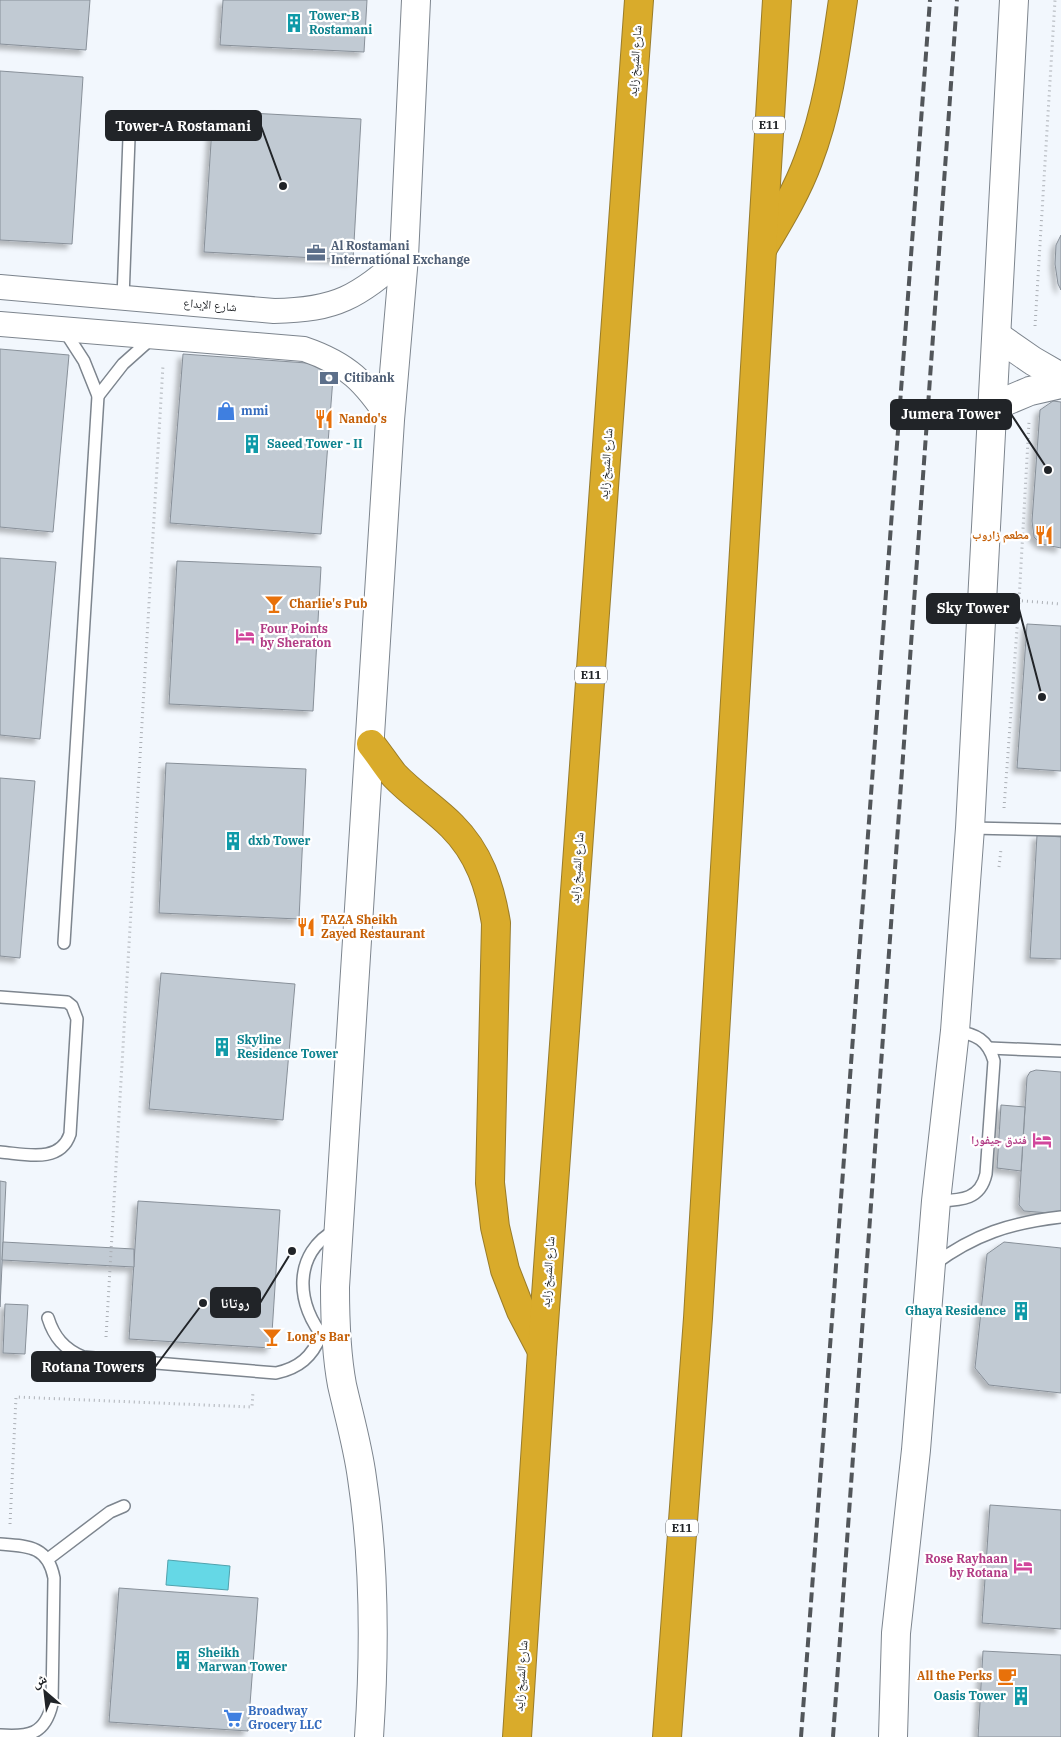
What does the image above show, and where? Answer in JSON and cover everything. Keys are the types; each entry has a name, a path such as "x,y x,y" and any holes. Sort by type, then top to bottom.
{"highway":[{"name":"شارع الشيخ زايد","path":"516,1737 639,0"},
{"name":"E11","path":"667,1737 698,1318 777,0"},
{"path":"762,250 787,208 804,171 823,115 834,67 843,0"},
{"path":"371,744 394,775 452,826 470,847 483,871 492,896 496,923 490,1183 495,1227 505,1270 521,1312 542,1351"}],"street":[{"path":"369,1737 374,1622 368,1522 362,1476 329,1343 335,1286 371,744 390,420 404,257 416,0"},
{"path":"893,1737 896,1633 916,1450 936,1201 955,1031 970,828 1014,0"},
{"name":"شارع الإبداع","path":"0,287 274,311 302,310 326,307 348,298 373,283 404,257"},
{"path":"0,324 304,349 338,362 361,381 390,420"},
{"path":"997,336 1033,361 1061,377"},
{"path":"992,407 1030,391 1061,384"}],"lane":[{"path":"123,298 129,138"},
{"path":"63,329 84,361 98,396 64,943"},
{"path":"98,396 123,364 159,337"},
{"path":"970,828 1061,830"},
{"path":"0,997 67,1002 72,1006 77,1019 68,1141 64,1147 51,1154 0,1152"},
{"path":"936,1201 969,1198 975,1194 984,1181 994,1061 989,1048 982,1039 973,1034 955,1031"},
{"path":"989,1048 1061,1051"},
{"path":"932,1266 953,1250 991,1231 1025,1222 1061,1217"},
{"path":"48,1318 54,1333 64,1346 83,1357 105,1359 276,1373 299,1365 316,1346 329,1343"},
{"path":"48,1559 110,1512 124,1506"},
{"path":"0,1735 31,1734 44,1725 50,1715 52,1704 54,1578 48,1559 31,1547 4,1544"}],"path":[{"path":"1033,361 1056,0"},
{"path":"105,1359 159,337"},
{"path":"998,876 1019,601 1030,391"},
{"path":"982,598 1061,604"},
{"path":"4,1544 16,1397 252,1407 254,1371"}],"water":[{"path":"168,1560 230,1566 228,1590 166,1585"}],"building":[{"path":"0,0 90,0 86,50 0,44"},
{"name":"Tower-B Rostamani","path":"223,0 367,0 364,52 220,45"},
{"path":"0,71 83,77 72,244 0,240"},
{"path":"213,111 361,119 353,260 204,252"},
{"path":"1061,235 1061,290 1058,284 1055,264 1056,245"},
{"path":"0,349 69,355 53,532 0,527"},
{"name":"Saeed Tower - II","path":"183,354 334,365 321,534 170,523"},
{"path":"1053,401 1061,402 1061,548 1041,544 1034,537 1032,521 1040,410"},
{"path":"0,558 56,562 40,739 0,735"},
{"name":"Four Points by Sheraton","path":"177,561 321,567 313,711 169,704"},
{"path":"1027,624 1061,626 1061,771 1017,768"},
{"name":"dxb Tower","path":"166,763 306,769 299,919 159,913"},
{"path":"0,778 35,781 20,958 0,956"},
{"path":"1037,835 1061,837 1061,959 1030,958"},
{"name":"Skyline Residence Tower","path":"161,973 295,984 283,1120 149,1109"},
{"name":"فندق جيفورا","path":"1036,1070 1061,1072 1061,1214 1024,1211 1019,1205 1027,1077 1030,1072"},
{"path":"1001,1105 1025,1107 1021,1171 997,1168"},
{"path":"0,1181 6,1182 0,1307"},
{"path":"138,1201 280,1210 271,1348 129,1339"},
{"path":"3,1242 134,1249 134,1267 2,1260"},
{"name":"Ghaya Residence","path":"1004,1242 1061,1248 1061,1393 989,1385 975,1368 987,1254"},
{"path":"5,1304 28,1305 25,1354 3,1353"},
{"name":"Rose Rayhaan by Rotana","path":"990,1505 1061,1510 1061,1629 982,1623"},
{"name":"Sheikh Marwan Tower","path":"119,1588 258,1598 248,1731 109,1722"},
{"name":"Oasis Tower","path":"983,1651 1061,1655 1061,1737 978,1737"}],"railway":[{"path":"801,1737 930,0"},
{"path":"833,1737 957,0"}],"place":[{"name":"Tower-B Rostamani","path":"294,23"},
{"name":"Tower-A Rostamani","path":"283,186"},
{"name":"Al Rostamani International Exchange","path":"316,253"},
{"name":"Citibank","path":"329,378"},
{"name":"mmi","path":"226,411"},
{"name":"Nando's","path":"324,419"},
{"name":"Saeed Tower - II","path":"252,444"},
{"name":"Jumera Tower","path":"1048,470"},
{"name":"مطعم زاروب","path":"1044,535"},
{"name":"Charlie's Pub","path":"274,604"},
{"name":"Four Points by Sheraton","path":"245,636"},
{"name":"Sky Tower","path":"1042,697"},
{"name":"dxb Tower","path":"233,841"},
{"name":"TAZA Sheikh Zayed Restaurant","path":"306,927"},
{"name":"Skyline Residence Tower","path":"222,1047"},
{"name":"فندق جيفورا","path":"1042,1140"},
{"name":"روتانا","path":"292,1251"},
{"name":"Rotana Towers","path":"203,1303"},
{"name":"Ghaya Residence","path":"1021,1311"},
{"name":"Long's Bar","path":"272,1337"},
{"name":"Rose Rayhaan by Rotana","path":"1023,1566"},
{"name":"Sheikh Marwan Tower","path":"183,1660"},
{"name":"All the Perks","path":"1007,1676"},
{"name":"Oasis Tower","path":"1021,1696"},
{"name":"Broadway Grocery LLC","path":"233,1718"}]}
